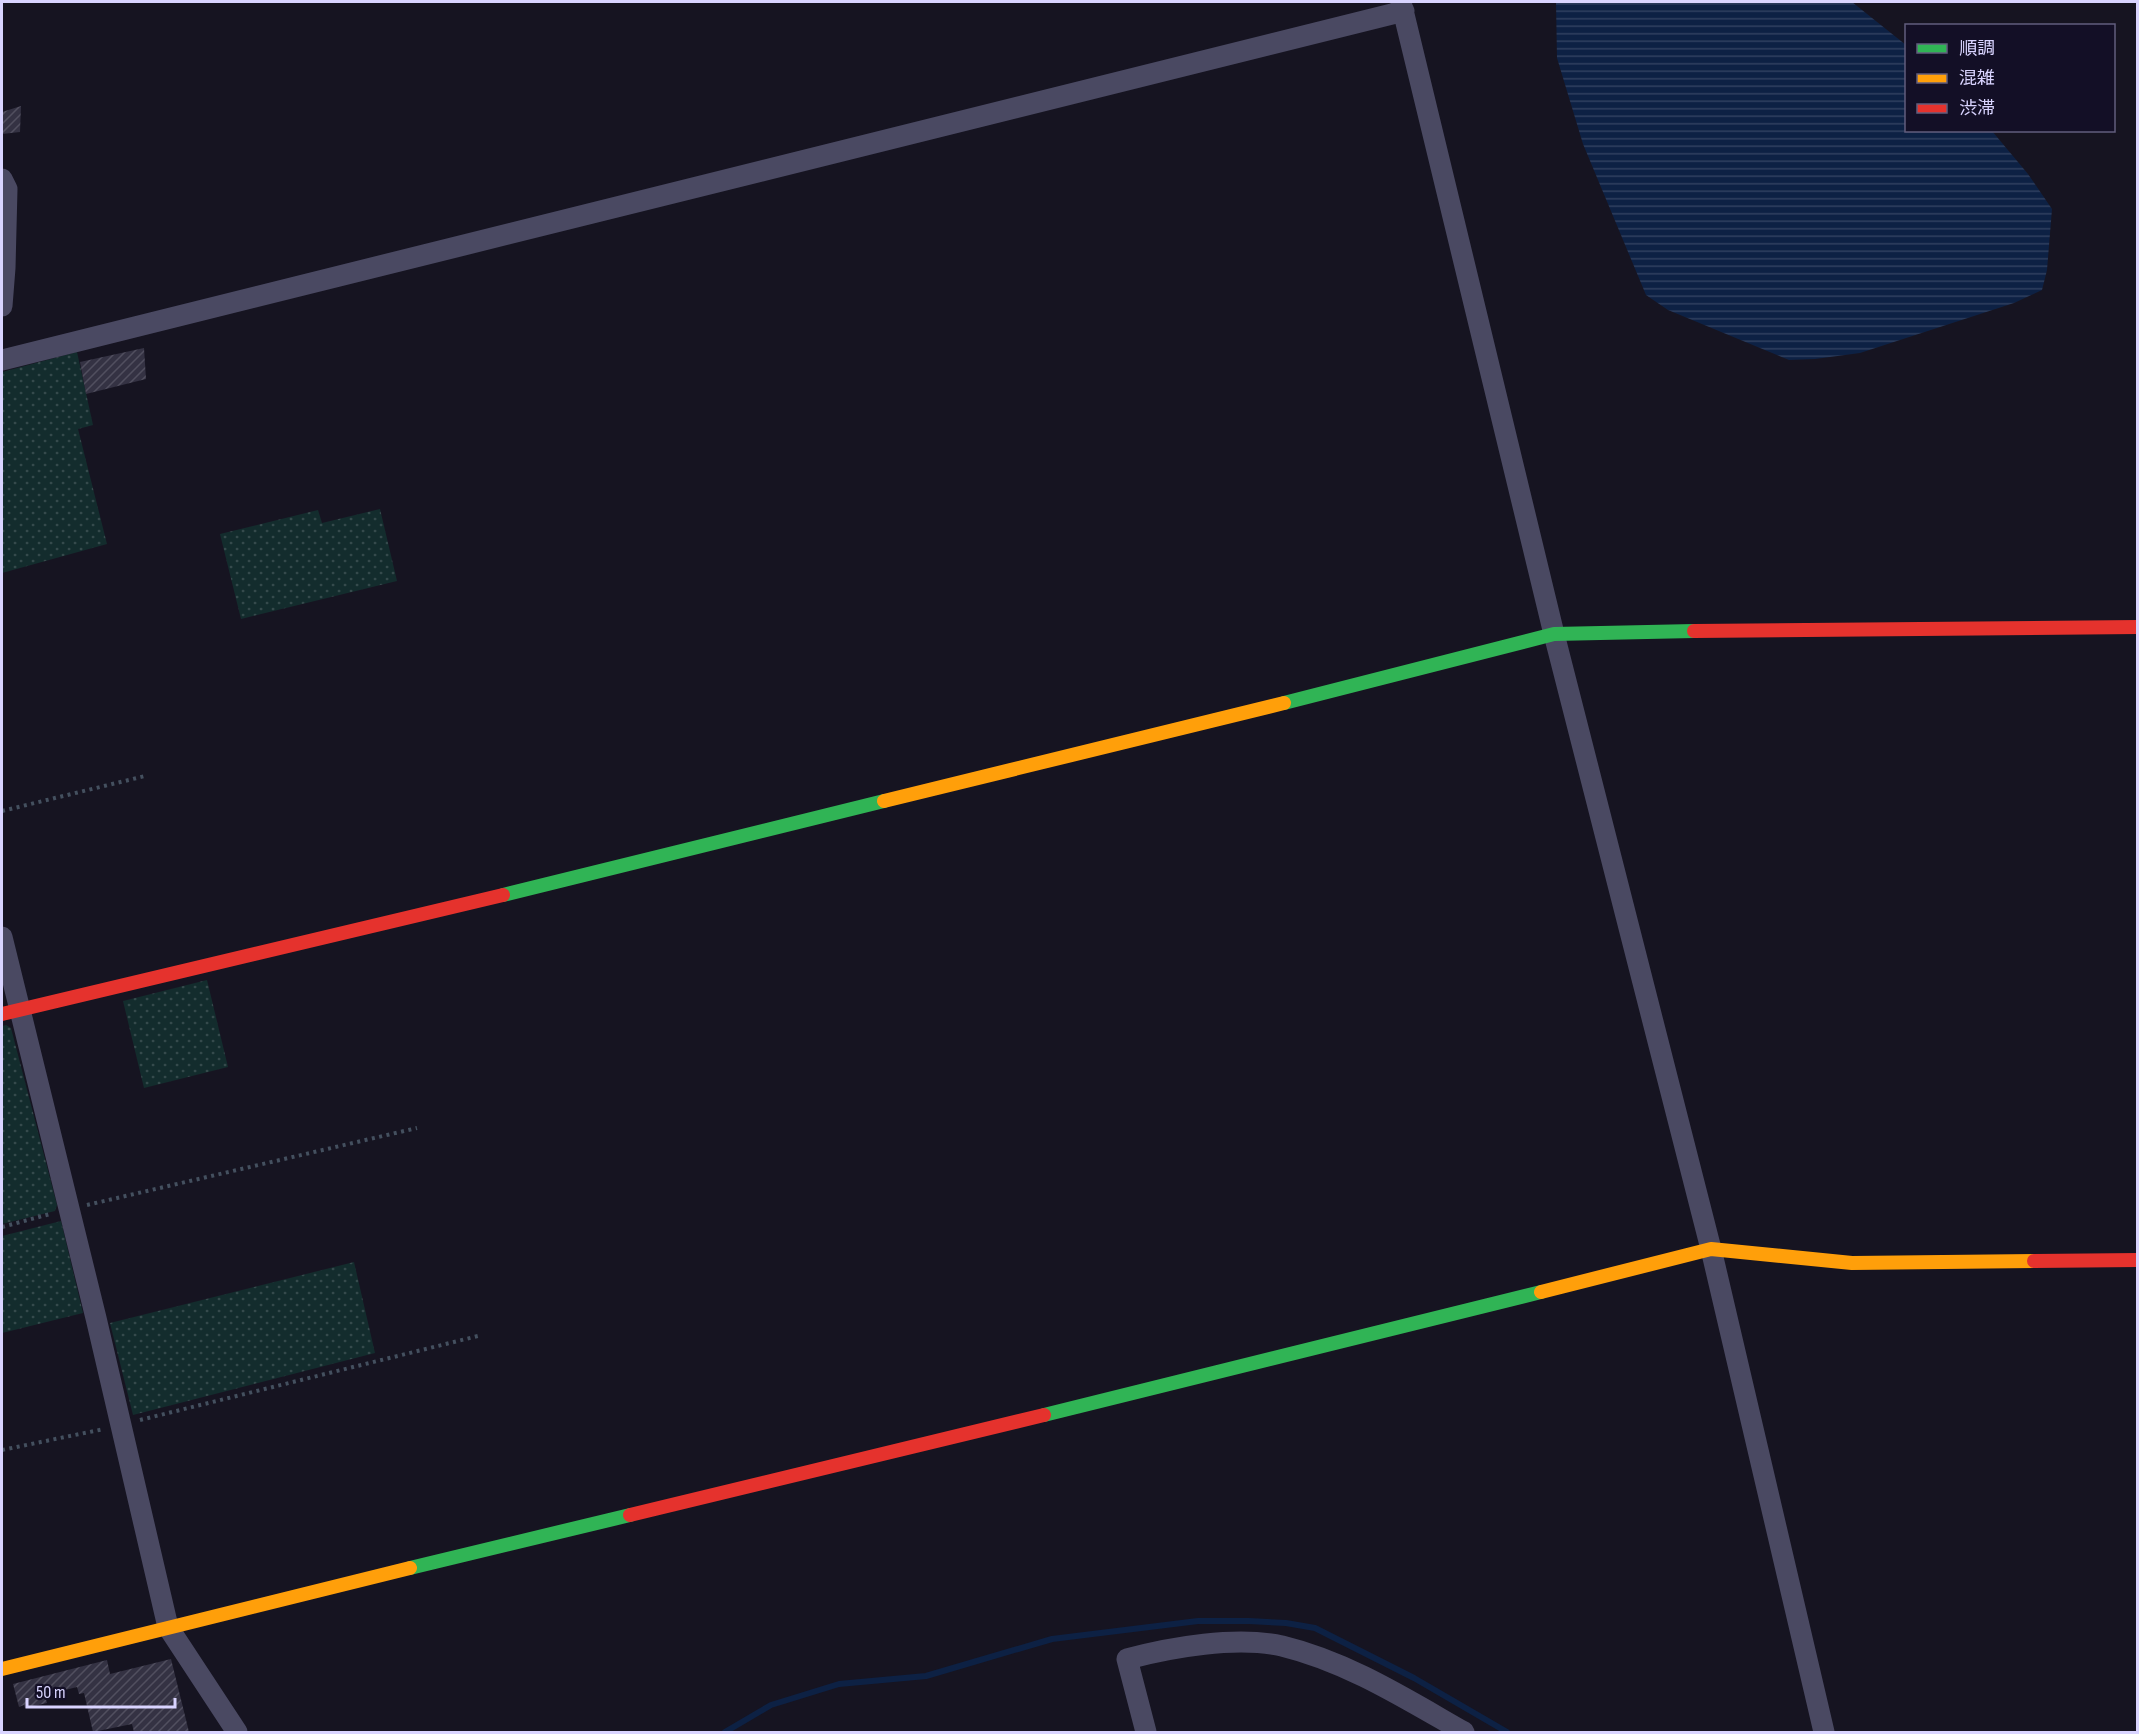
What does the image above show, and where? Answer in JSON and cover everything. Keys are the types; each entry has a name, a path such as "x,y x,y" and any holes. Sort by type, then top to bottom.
{"street":[{"path":"2,360 1402,6 1554,634 1711,1250 1824,1732"},
{"path":"2,179 7,189 2,306"},
{"path":"11,1012 389,923 1346,688 1554,634 1786,629 2138,627"},
{"path":"2,937 11,1012 69,1210 122,1425 168,1627 237,1732"},
{"path":"2,1669 1711,1250 1852,1263 2138,1260"},
{"path":"1146,1732 1127,1659 1167,1648 1240,1642 1280,1646 1324,1658 1385,1687 1464,1732"}],"path":[{"path":"2,811 146,776"},
{"path":"2,1227 417,1128"},
{"path":"2,1450 122,1425 482,1335"}],"green space":[{"path":"77,352 93,425 78,429 107,544 2,573 2,372"},
{"path":"380,509 397,581 241,619 220,534 318,510 322,523"},
{"path":"207,980 228,1067 144,1088 123,1001"},
{"path":"6,1025 11,1028 57,1205 55,1211 2,1224 2,1026"},
{"path":"61,1221 83,1313 2,1333 2,1236"},
{"path":"354,1262 375,1353 133,1415 110,1323"}],"water":[{"path":"1556,2 1852,2 1905,44 1905,132 1993,132 2028,174 2052,209 2047,270 2042,290 2014,303 1860,353 1815,359 1789,360 1668,310 1646,295 1583,144 1557,58"}],"building":[{"path":"21,106 20,132 2,134 2,112"},
{"path":"144,348 146,379 86,394 80,362"},
{"path":"171,1659 189,1732 134,1732 132,1724 93,1732 84,1693 79,1694 77,1687 45,1695 47,1703 25,1708 24,1705 19,1707 13,1684 107,1660 110,1674"}],"waterway":[{"path":"725,1732 771,1705 839,1684 926,1676 1052,1639 1198,1621 1286,1623 1315,1628 1414,1678 1507,1732"}],"traffic: fast":[{"path":"1284,703 1554,634 1694,631"},
{"path":"503,895 884,801"},
{"path":"1044,1415 1541,1292"},
{"path":"410,1568 630,1515"}],"traffic: slow":[{"path":"884,801 1284,703"},
{"path":"1541,1292 1711,1249 1852,1263 2034,1261"},
{"path":"2,1669 410,1568"}],"traffic: jam":[{"path":"1694,631 2138,627"},
{"path":"2,1014 503,895"},
{"path":"2034,1261 2138,1260"},
{"path":"630,1515 1044,1415"}]}
